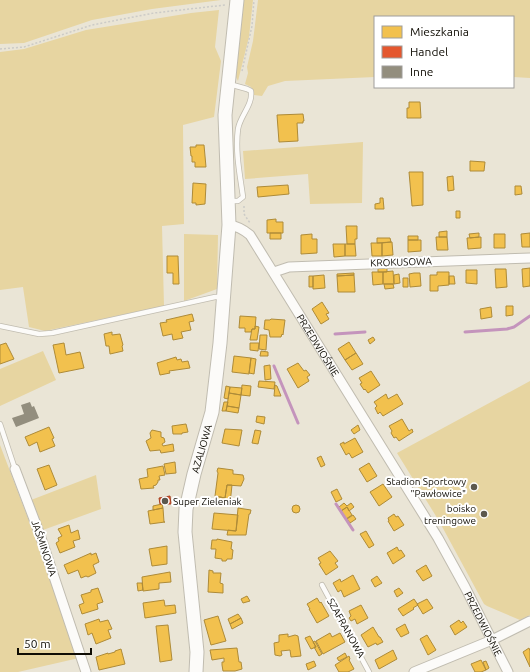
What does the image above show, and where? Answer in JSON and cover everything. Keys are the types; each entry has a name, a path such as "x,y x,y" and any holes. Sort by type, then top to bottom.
{"street":[{"path":"229,225 225,116 233,85 237,2"},
{"name":"PRZEDWIOŚNIE","path":"229,225 242,229 250,235 274,272 438,538 466,587 508,672"},
{"name":"AZALIOWA","path":"196,672 197,652 185,548 186,516 194,474 212,412 217,377 229,225"},
{"name":"KROKUSOWA","path":"274,272 289,267 530,258"},
{"name":"JAŚMINOWA","path":"15,469 40,535 86,672"},
{"path":"414,672 492,640 530,621"}],"lane":[{"path":"228,201 238,201 243,198 238,159 238,128 240,120 252,96 251,91 233,85"},
{"path":"0,326 39,334 52,333 215,297 224,297"},
{"name":"JAŚMINOWA","path":"0,424 15,469"},
{"name":"SZAFRANOWA","path":"322,585 369,672"}],"path":[{"path":"233,85 252,26 254,0"},
{"path":"0,50 24,47 92,25 154,13 237,2"}],"shaded area":[{"path":"0,0 221,0 152,9 92,20 24,43 0,44"},
{"path":"243,0 253,0 249,37 238,81 235,75"},
{"path":"258,0 530,0 530,78 514,77 514,16 374,16 374,77 285,81 268,86 262,96 254,95 251,87 245,84 253,41"},
{"path":"219,10 215,47 221,61 214,117 183,125 184,224 162,226 164,306 45,331 29,327 23,287 0,290 0,52 24,49 86,30"},
{"path":"363,142 362,203 310,204 308,174 245,179 243,151"},
{"path":"184,234 218,235 217,289 184,301"},
{"path":"43,351 56,380 0,406 0,369"},
{"name":"Stadion Sportowy \"Pawłowice\"","path":"530,381 530,615 520,620 484,604 439,521 397,453"},
{"path":"0,445 79,658 18,672 0,672"},
{"path":"96,475 101,509 43,530 31,500"}],"building: Mieszkania":[{"path":"409,102 420,102 421,118 407,118 407,108 409,108"},
{"path":"303,114 303,123 297,123 298,141 279,142 277,115"},
{"path":"196,145 204,145 206,167 195,167 195,162 192,162 190,147 196,147"},
{"path":"470,161 485,162 484,171 470,171"},
{"path":"409,172 423,172 423,205 412,206"},
{"path":"453,176 454,190 448,191 447,177"},
{"path":"193,183 206,184 205,204 196,205 196,203 192,203"},
{"path":"288,185 289,194 258,197 257,187"},
{"path":"515,186 521,186 522,194 515,195"},
{"path":"380,198 383,198 384,209 375,209 375,204 380,203"},
{"path":"456,211 460,211 460,218 456,218"},
{"path":"276,219 276,222 283,222 283,233 267,233 267,220"},
{"path":"346,226 357,226 357,239 355,239 355,244 347,244"},
{"path":"447,231 447,237 439,237 439,232"},
{"path":"270,233 281,233 281,239 270,239"},
{"path":"479,233 479,237 470,238 469,234"},
{"path":"530,233 530,247 522,247 521,234"},
{"path":"312,234 312,239 317,239 317,253 301,254 301,235"},
{"path":"494,234 505,234 505,248 494,248"},
{"path":"408,236 418,236 418,240 408,240"},
{"path":"436,237 447,237 448,250 437,250"},
{"path":"481,237 481,248 468,249 467,238"},
{"path":"377,238 390,238 391,242 377,243"},
{"path":"408,240 421,240 421,251 408,252"},
{"path":"392,242 393,255 382,256 382,243"},
{"path":"371,243 382,243 382,256 372,256"},
{"path":"333,244 345,244 345,256 334,257"},
{"path":"345,244 355,244 356,256 345,256"},
{"path":"167,256 178,256 179,284 173,284 173,273 167,273"},
{"path":"378,268 387,268 387,272 378,272"},
{"path":"530,268 530,286 523,287 522,269"},
{"path":"495,269 506,269 507,287 496,288"},
{"path":"466,270 477,270 477,284 466,283"},
{"path":"393,271 394,284 383,284 383,272"},
{"path":"372,272 383,272 383,284 373,285"},
{"path":"437,272 449,272 449,285 438,286 438,291 430,291 430,275 437,275"},
{"path":"354,273 354,275 337,276 337,274"},
{"path":"420,273 421,286 410,287 409,274"},
{"path":"399,274 400,283 394,284 394,275"},
{"path":"324,275 325,288 313,289 313,276"},
{"path":"354,275 355,292 338,292 337,276"},
{"path":"309,276 313,276 313,287 309,287"},
{"path":"449,276 454,276 455,284 449,284"},
{"path":"403,278 408,278 408,287 403,287"},
{"path":"384,284 393,284 394,288 385,289"},
{"path":"322,302 329,313 326,314 329,319 321,324 312,309"},
{"path":"506,306 513,306 513,315 506,316"},
{"path":"491,307 492,317 481,319 480,309"},
{"path":"192,314 194,321 189,322 191,330 181,332 183,338 173,340 172,334 163,336 160,323 167,322 166,320"},
{"path":"240,316 256,317 255,329 252,329 251,332 245,332 245,328 239,328"},
{"path":"265,320 285,320 283,335 282,334 281,337 270,337 269,330 264,329"},
{"path":"255,326 259,327 257,340 250,340 252,329 255,329"},
{"path":"112,332 112,335 120,334 123,351 110,354 109,346 106,346 104,334"},
{"path":"260,335 267,335 266,350 259,349"},
{"path":"373,337 375,340 370,344 368,340"},
{"path":"349,342 356,353 345,360 338,349"},
{"path":"6,343 14,359 0,364 0,345"},
{"path":"64,343 66,355 80,352 84,368 59,373 53,345"},
{"path":"250,343 259,343 258,351 250,350"},
{"path":"261,351 268,352 268,356 260,356"},
{"path":"356,353 363,364 352,370 345,360"},
{"path":"234,356 251,358 249,374 232,372"},
{"path":"176,357 177,360 181,359 182,362 188,361 190,368 169,371 170,373 160,375 157,363"},
{"path":"251,358 256,359 254,374 249,373"},
{"path":"298,363 304,371 306,370 310,375 307,377 309,381 298,388 287,369"},
{"path":"270,365 271,379 265,380 264,366"},
{"path":"371,371 380,385 368,393 360,384 362,383 359,378"},
{"path":"259,381 275,382 274,389 258,387"},
{"path":"242,385 251,386 250,396 241,395"},
{"path":"275,385 277,386 281,396 274,396"},
{"path":"226,386 230,387 228,399 224,398"},
{"path":"230,387 242,388 241,395 229,393"},
{"path":"229,393 241,395 239,408 227,406"},
{"path":"386,394 388,399 397,394 403,404 383,416 380,412 378,414 375,408 377,406 374,402"},
{"path":"224,402 228,402 226,411 222,411"},
{"path":"227,406 239,408 238,413 226,411"},
{"path":"257,416 265,417 264,424 256,422"},
{"path":"402,419 409,431 412,429 413,432 399,441 396,437 394,438 389,426"},
{"path":"186,424 188,432 173,434 172,426"},
{"path":"358,425 360,430 354,434 351,430"},
{"path":"49,427 54,438 52,439 55,446 40,452 37,442 29,446 25,437"},
{"path":"225,429 242,430 239,446 222,443"},
{"path":"152,430 161,432 161,437 164,438 165,442 162,444 163,446 173,444 174,451 161,453 160,450 150,451 146,441 151,438 150,433"},
{"path":"255,430 261,431 258,444 252,443"},
{"path":"355,438 363,452 352,458 349,453 346,455 340,444 344,442 344,444"},
{"path":"321,456 325,465 321,467 317,458"},
{"path":"175,462 176,473 166,474 164,464"},
{"path":"369,463 377,476 367,482 359,469"},
{"path":"49,465 57,485 45,490 37,469"},
{"path":"163,466 165,475 159,476 160,480 158,480 156,485 153,486 154,488 141,489 139,479 148,477 147,469"},
{"path":"218,468 233,470 233,474 243,475 244,479 241,486 227,485 225,498 215,496"},
{"path":"383,484 392,497 379,506 370,492"},
{"path":"227,485 232,485 230,504 215,502 215,496 225,498"},
{"path":"337,489 342,499 336,502 331,492"},
{"path":"344,503 347,506 351,503 354,507 349,511 347,507 341,511 339,507"},
{"path":"162,504 163,508 153,510 153,506"},
{"path":"294,505 298,505 300,509 298,513 294,513 292,511 292,507"},
{"path":"347,507 352,515 346,519 341,511"},
{"path":"163,508 165,522 150,524 148,511"},
{"path":"238,508 251,510 246,535 227,535 228,530 236,531"},
{"path":"214,513 238,515 236,531 212,529"},
{"path":"394,514 396,517 398,516 404,525 394,531 388,521 388,518"},
{"path":"353,515 356,519 350,523 347,519"},
{"path":"69,525 71,533 78,530 80,539 73,541 75,547 60,553 56,543 59,541 58,538 62,536 58,529"},
{"path":"366,531 374,545 369,548 360,534"},
{"path":"217,539 232,542 232,559 222,561 222,559 215,558 216,549 211,549 212,540"},
{"path":"167,546 167,564 152,566 149,549"},
{"path":"397,547 405,556 393,564 387,553"},
{"path":"330,551 338,561 335,563 338,567 326,575 319,564 321,563 318,558"},
{"path":"91,553 91,555 96,553 99,562 93,565 96,573 88,577 86,576 81,578 78,570 68,574 64,565"},
{"path":"426,565 432,576 423,581 416,571"},
{"path":"209,570 213,571 213,573 221,573 220,583 223,584 223,593 208,592"},
{"path":"170,572 171,582 159,583 159,589 143,591 142,577"},
{"path":"353,575 360,589 344,597 341,590 338,592 333,583 340,579 341,582"},
{"path":"377,576 382,583 375,587 371,580"},
{"path":"137,583 142,583 143,590 138,591"},
{"path":"98,588 103,602 97,604 98,609 82,614 79,605 84,603 81,595"},
{"path":"399,588 403,593 397,597 394,591"},
{"path":"247,596 250,601 243,603 241,599"},
{"path":"317,598 329,616 317,623 307,604"},
{"path":"414,599 418,605 403,616 398,609"},
{"path":"427,599 433,608 423,614 417,604"},
{"path":"164,600 165,606 175,605 176,613 145,618 143,603"},
{"path":"361,605 368,618 357,624 355,619 351,621 349,618 351,616 349,611"},
{"path":"238,614 241,618 230,624 228,619"},
{"path":"218,616 226,641 211,645 204,620"},
{"path":"241,618 243,623 232,629 230,624"},
{"path":"99,619 100,622 108,620 112,629 108,630 111,638 96,644 92,633 88,635 85,624"},
{"path":"459,620 461,623 463,621 467,627 455,635 450,626"},
{"path":"405,624 409,633 401,637 396,629"},
{"path":"168,625 172,660 160,662 156,626"},
{"path":"373,627 383,642 377,645 376,643 368,647 361,635"},
{"path":"330,633 332,637 340,633 345,642 323,654 316,641"},
{"path":"288,634 288,637 295,635 298,636 301,656 291,657 290,650 281,651 282,655 280,656 275,655 274,643 279,642 279,635"},
{"path":"427,635 436,650 428,655 420,639"},
{"path":"310,636 316,647 311,649 305,638"},
{"path":"315,641 322,654 319,656 314,647 316,647 313,642"},
{"path":"237,648 239,662 241,662 242,669 235,671 223,671 222,662 224,662 224,658 212,660 210,650"},
{"path":"529,648 530,651 530,667 523,652"},
{"path":"121,649 125,664 99,670 96,657"},
{"path":"393,650 397,659 379,669 375,660"},
{"path":"345,653 347,657 339,661 337,658"},
{"path":"349,656 349,660 354,669 348,672 339,672 335,665"},
{"path":"481,660 486,670 475,672 471,664"},
{"path":"314,661 316,666 308,670 306,664"},
{"path":"486,661 489,668 486,670 483,662"}],"building: Handel":[{"name":"Super Zieleniak","path":"170,496 171,504 160,504 159,498"}],"building: Inne":[{"path":"30,402 32,407 34,406 39,418 16,427 12,418 24,414 21,405"}],"waterway":[{"path":"465,332 507,329 514,327 530,316"},
{"path":"335,334 365,332"},
{"path":"274,366 298,423"},
{"path":"336,504 353,530"}],"place":[{"name":"Stadion Sportowy \"Pawłowice\"","path":"474,487"},
{"name":"Super Zieleniak","path":"165,501"},
{"name":"boisko treningowe","path":"484,514"}]}
